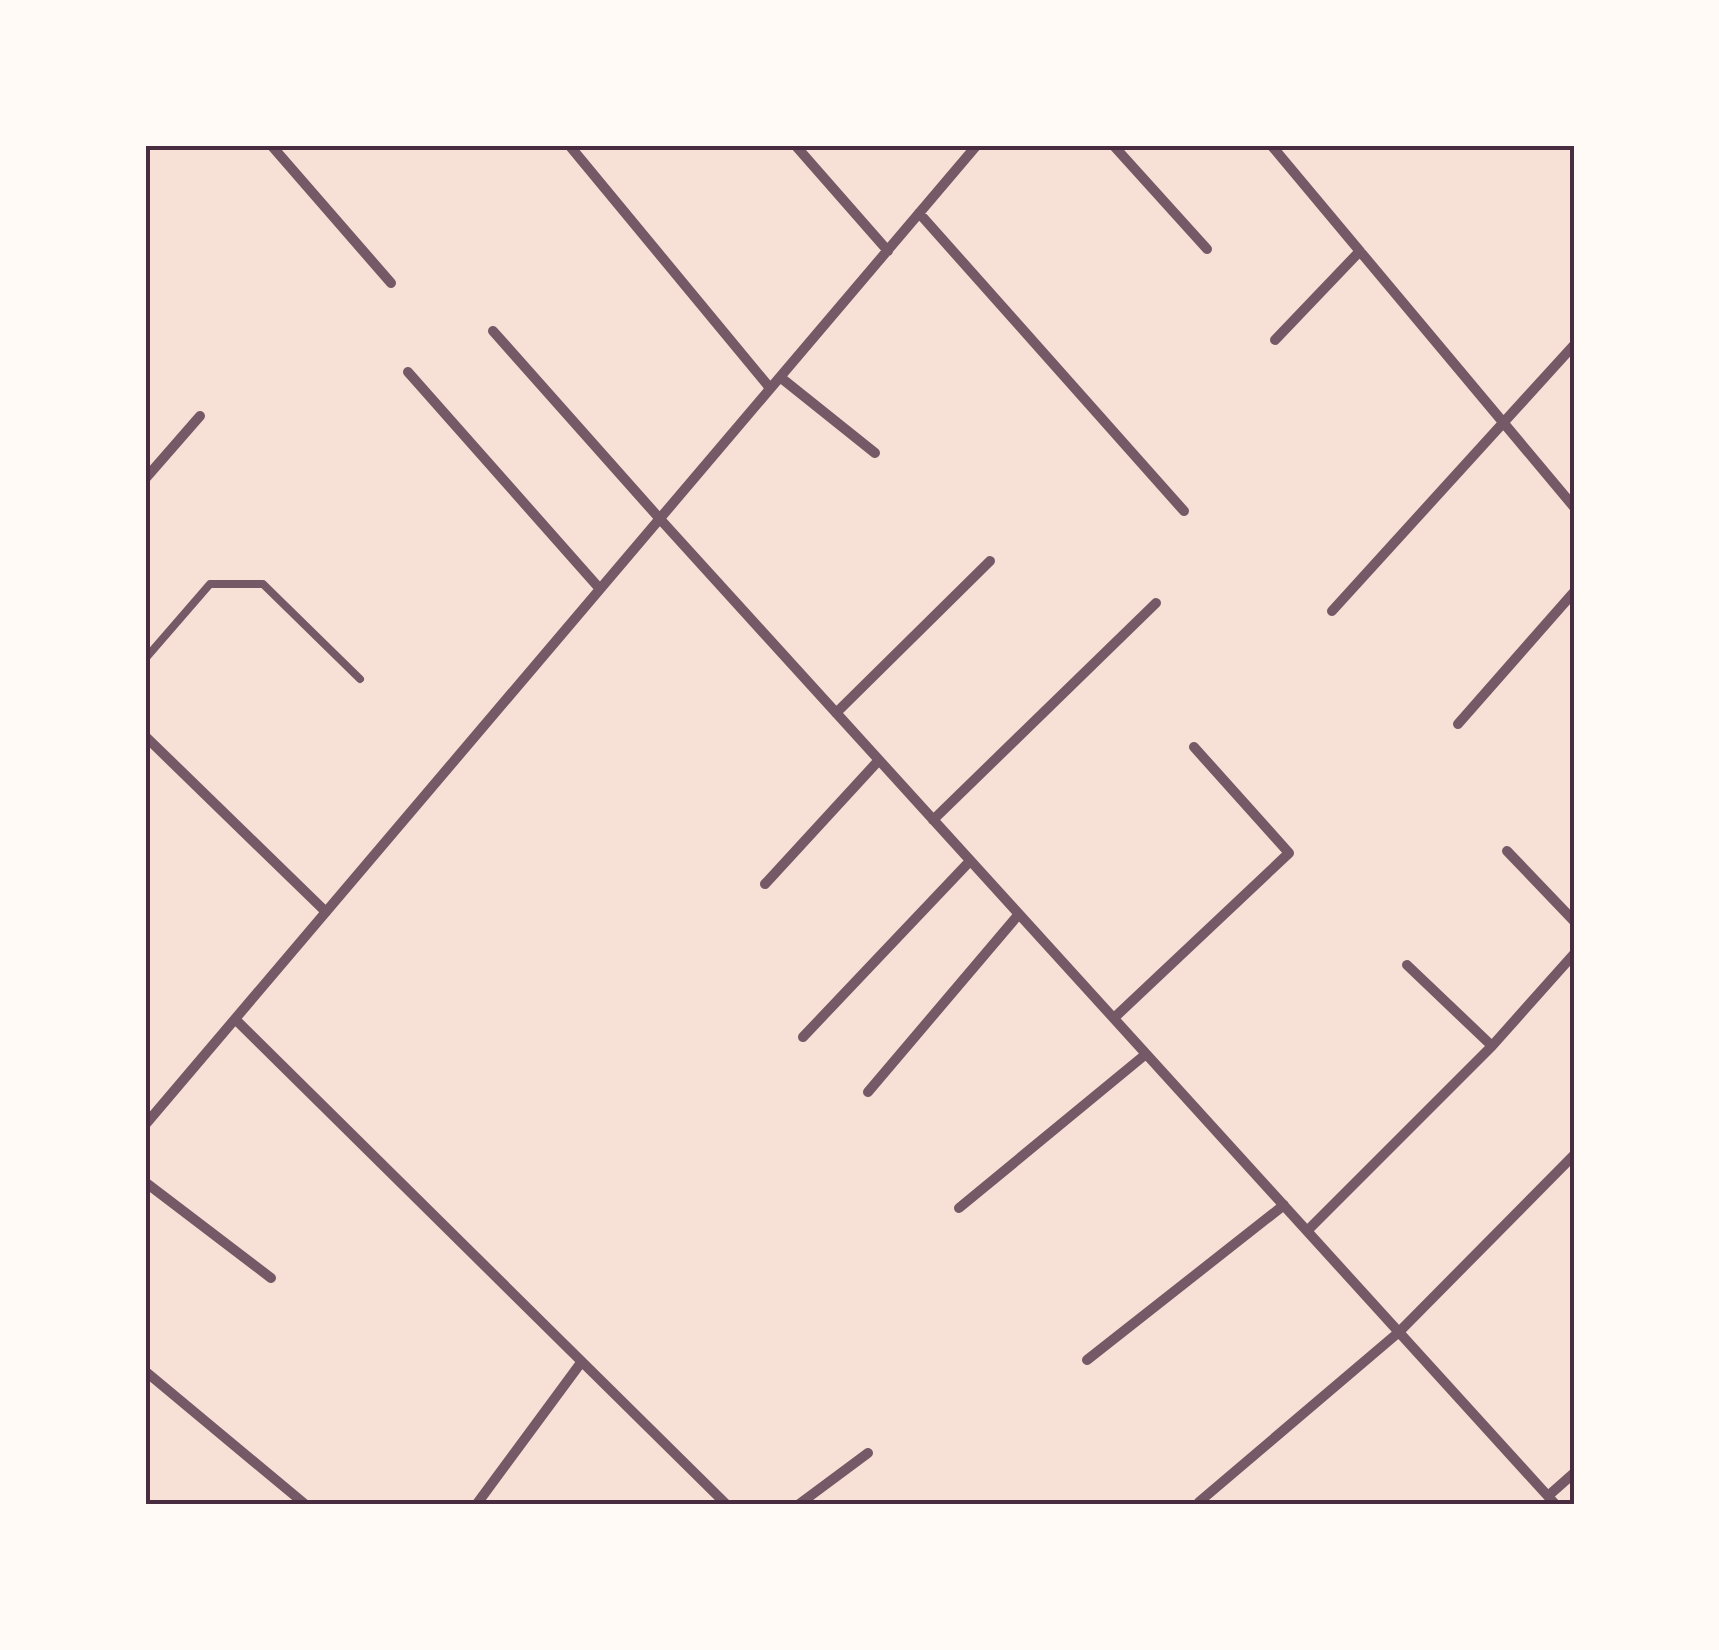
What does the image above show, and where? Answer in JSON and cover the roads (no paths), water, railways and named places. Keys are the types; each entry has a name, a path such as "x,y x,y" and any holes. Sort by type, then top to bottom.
{"street":[{"path":"272,145 391,283"},
{"path":"569,145 770,388"},
{"path":"795,145 888,250"},
{"path":"145,1125 977,145"},
{"path":"1113,145 1207,250"},
{"path":"1272,145 1574,507"},
{"path":"919,213 1184,512"},
{"path":"1274,340 1360,252"},
{"path":"493,331 1552,1500 1574,1473"},
{"path":"1332,611 1574,345"},
{"path":"408,372 600,589"},
{"path":"780,378 875,453"},
{"path":"145,479 200,416"},
{"path":"836,713 990,561"},
{"path":"1458,724 1574,592"},
{"path":"933,820 1156,603"},
{"path":"145,736 326,912"},
{"path":"1114,1018 1288,853 1194,747"},
{"path":"766,884 879,760"},
{"path":"1507,851 1574,921"},
{"path":"803,1037 970,861"},
{"path":"868,1092 1019,914"},
{"path":"1307,1231 1492,1046 1574,954"},
{"path":"1406,964 1492,1046"},
{"path":"234,1019 727,1505"},
{"path":"959,1208 1146,1054"},
{"path":"1199,1502 1399,1332 1574,1156"},
{"path":"145,1182 271,1278"},
{"path":"1087,1360 1284,1205"},
{"path":"476,1505 580,1364"},
{"path":"145,1371 306,1505"},
{"path":"798,1505 868,1453"}],"lane":[{"path":"145,659 210,584 264,584 360,679"}]}
